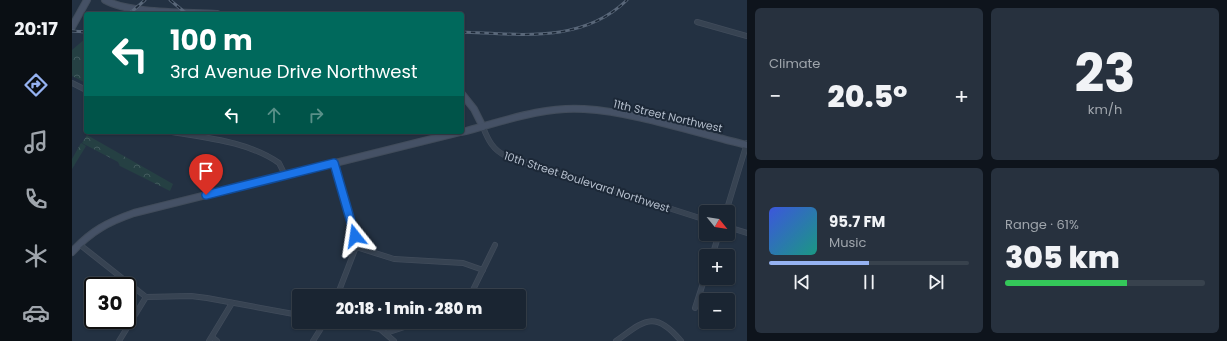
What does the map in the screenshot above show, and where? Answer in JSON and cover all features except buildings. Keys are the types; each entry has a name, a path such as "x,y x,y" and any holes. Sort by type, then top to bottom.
{"main road":[{"path":"72,27 87,0"},
{"path":"105,0 120,6 135,9 184,12"},
{"path":"464,96 474,109 483,127"},
{"name":"11th Street Northwest","path":"464,131 548,111 583,108 633,117 747,144"},
{"name":"11th Street Northwest","path":"72,252 79,244 102,226 134,212 453,134"}],"street":[{"path":"697,22 747,36"},
{"path":"72,83 84,89"},
{"name":"10th Street Boulevard Northwest","path":"483,127 488,141 495,150 506,156 699,218"},
{"path":"183,134 226,142 252,150 279,163 285,175"},
{"path":"728,205 747,144"},
{"path":"334,163 353,227 356,247 340,289"},
{"path":"735,229 747,233"},
{"path":"79,244 146,297 191,296 292,313"},
{"path":"474,289 495,245"},
{"path":"356,247 394,259 463,263 483,270"},
{"path":"695,308 702,285"},
{"path":"119,341 146,297"},
{"path":"217,341 210,339 232,302"},
{"path":"616,341 642,323 650,321 658,323 669,330 681,341"},
{"path":"313,341 321,329"},
{"path":"380,329 394,341"},
{"path":"386,333 398,329"}],"green space":[{"path":"84,40 84,82 72,76 72,50"},
{"path":"87,135 173,184 170,191 120,166 118,162 82,143"},
{"path":"81,143 86,146 72,169 72,159"}],"railway":[{"path":"131,12 145,0"},
{"path":"170,0 185,12"},
{"path":"464,32 527,34 570,30 590,24 609,14 627,0"},
{"path":"72,31 84,32"}],"route":[{"path":"206,195 334,163 355,236"}]}
